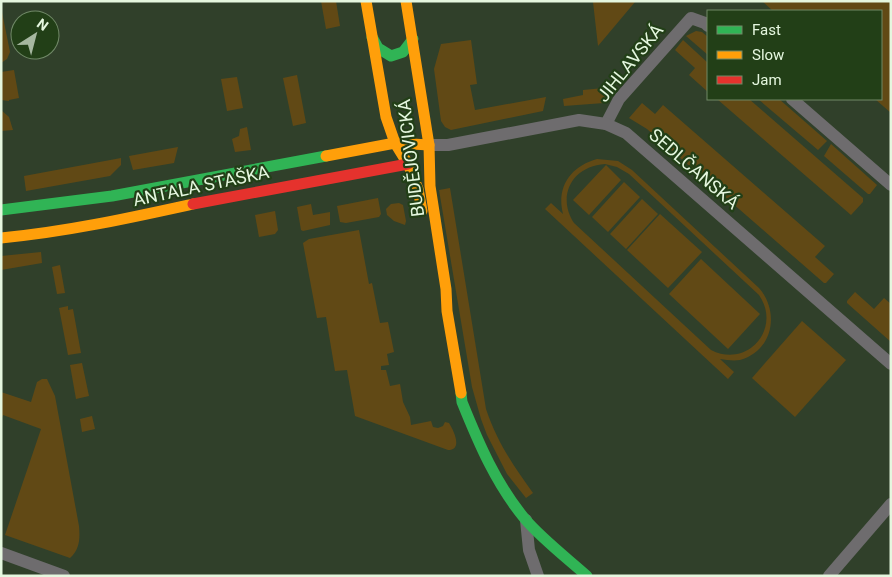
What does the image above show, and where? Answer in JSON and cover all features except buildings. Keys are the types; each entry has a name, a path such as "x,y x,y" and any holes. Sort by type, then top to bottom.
{"street":[{"name":"BUDĚJOVICKÁ","path":"366,1 386,117 394,143 408,164 418,188 424,225"},
{"name":"BUDĚJOVICKÁ","path":"406,1 429,145 430,186 446,289 447,311 462,402 486,460 503,489 526,520 587,576"},
{"name":"JIHLAVSKÁ","path":"606,124 620,99 691,18 706,24"},
{"path":"372,36 378,48 391,56 403,52 413,39"},
{"path":"793,100 891,185"},
{"name":"SEDLČANSKÁ","path":"429,145 448,145 579,120 606,124 626,133 891,364"},
{"name":"ANTALA STAŠKA","path":"1,210 112,196 394,143 429,145"},
{"path":"408,164 429,145"},
{"name":"ANTALA STAŠKA","path":"1,238 45,234 117,221 198,203 408,164"},
{"name":"BUDĚJOVICKÁ","path":"429,253 435,289 447,311"},
{"path":"829,576 891,504"},
{"path":"526,520 529,550 538,576"},
{"path":"1,553 64,576"}],"shaded area":[{"path":"321,1 336,1 340,26 326,29"},
{"path":"589,1 635,2 598,46 593,2"},
{"path":"762,1 891,1 891,113 876,100 882,100 882,10 772,10"},
{"path":"1,7 10,52 7,59 1,63"},
{"path":"696,31 702,32 707,36 707,54 686,36"},
{"path":"471,40 477,84 470,85 475,110 546,97 543,111 451,130 445,127 441,121 434,69 441,44"},
{"path":"683,40 707,62 707,91 689,75 695,68 675,50"},
{"path":"14,70 19,98 9,101 1,100 1,72"},
{"path":"297,75 306,123 293,126 283,78"},
{"path":"237,77 243,108 227,111 221,79"},
{"path":"604,88 607,98 604,103 564,106 563,99 583,95 583,90"},
{"path":"718,100 750,100 863,198 863,202 851,215"},
{"path":"759,100 780,100 827,141 818,150"},
{"path":"642,103 655,114 663,105 825,246 815,257 834,274 826,283 647,129 629,118"},
{"path":"1,110 9,117 13,130 1,131"},
{"path":"247,127 251,150 235,152 232,139 239,136 240,129"},
{"path":"831,144 877,185 870,194 824,156"},
{"path":"178,147 174,163 133,170 129,156"},
{"path":"121,158 121,165 110,176 26,191 24,176"},
{"path":"597,159 618,161 632,170 759,288 766,298 770,308 771,319 770,330 766,340 751,355 740,360 720,359 734,372 728,379 545,209 551,203 563,214 561,204 564,187 573,172 588,162","holes":["605,164 617,167 629,174 759,295 765,308 764,332 758,342 749,350 737,354 725,354 711,350 574,223 569,213 567,193 576,176 594,166"]},
{"path":"606,165 621,180 589,215 573,200"},
{"path":"624,182 640,197 608,232 592,217"},
{"path":"450,188 486,409 506,453 533,493 526,498 507,474 487,435 472,387 439,190"},
{"path":"378,198 381,214 379,217 346,223 340,222 337,206"},
{"path":"642,199 658,214 626,249 610,234"},
{"path":"399,203 403,205 405,225 394,221 387,215 386,209 391,204"},
{"path":"311,204 313,215 330,212 330,225 301,230 297,207"},
{"path":"275,211 278,230 275,234 259,237 255,215"},
{"path":"660,214 702,252 668,288 627,250"},
{"path":"359,230 369,284 372,283 380,323 388,322 394,352 387,354 389,365 381,366 381,370 386,370 390,386 400,384 403,402 410,417 411,425 431,421 433,427 438,428 443,426 445,422 449,423 456,440 453,449 448,450 355,416 347,370 335,371 326,317 317,318 303,243 309,239"},
{"path":"41,252 42,263 1,270 1,256"},
{"path":"701,259 760,314 728,349 669,294"},
{"path":"60,265 65,293 57,294 52,267"},
{"path":"855,292 874,309 884,298 891,304 891,342 847,303"},
{"path":"68,306 68,310 73,309 81,353 68,355 59,308"},
{"path":"802,321 846,360 795,417 752,378"},
{"path":"82,363 89,396 76,399 70,365"},
{"path":"47,379 55,396 79,526 79,543 76,551 70,558 5,535 41,429 3,415 1,420 1,392 31,402 37,382"},
{"path":"92,416 95,429 82,432 80,419"}],"traffic: fast":[{"path":"372,37 378,48 391,56 403,52 413,39"},
{"path":"1,210 112,196 326,156"},
{"path":"461,393 462,402 482,448 505,492 539,534 587,576"}],"traffic: slow":[{"path":"366,1 386,117 395,143 408,164 418,189 422,211"},
{"path":"406,1 429,145 430,186 446,289 447,311 461,393"},
{"path":"326,156 395,143 429,145"},
{"path":"1,238 73,228 193,204"}],"traffic: jam":[{"path":"193,204 408,164"}]}
